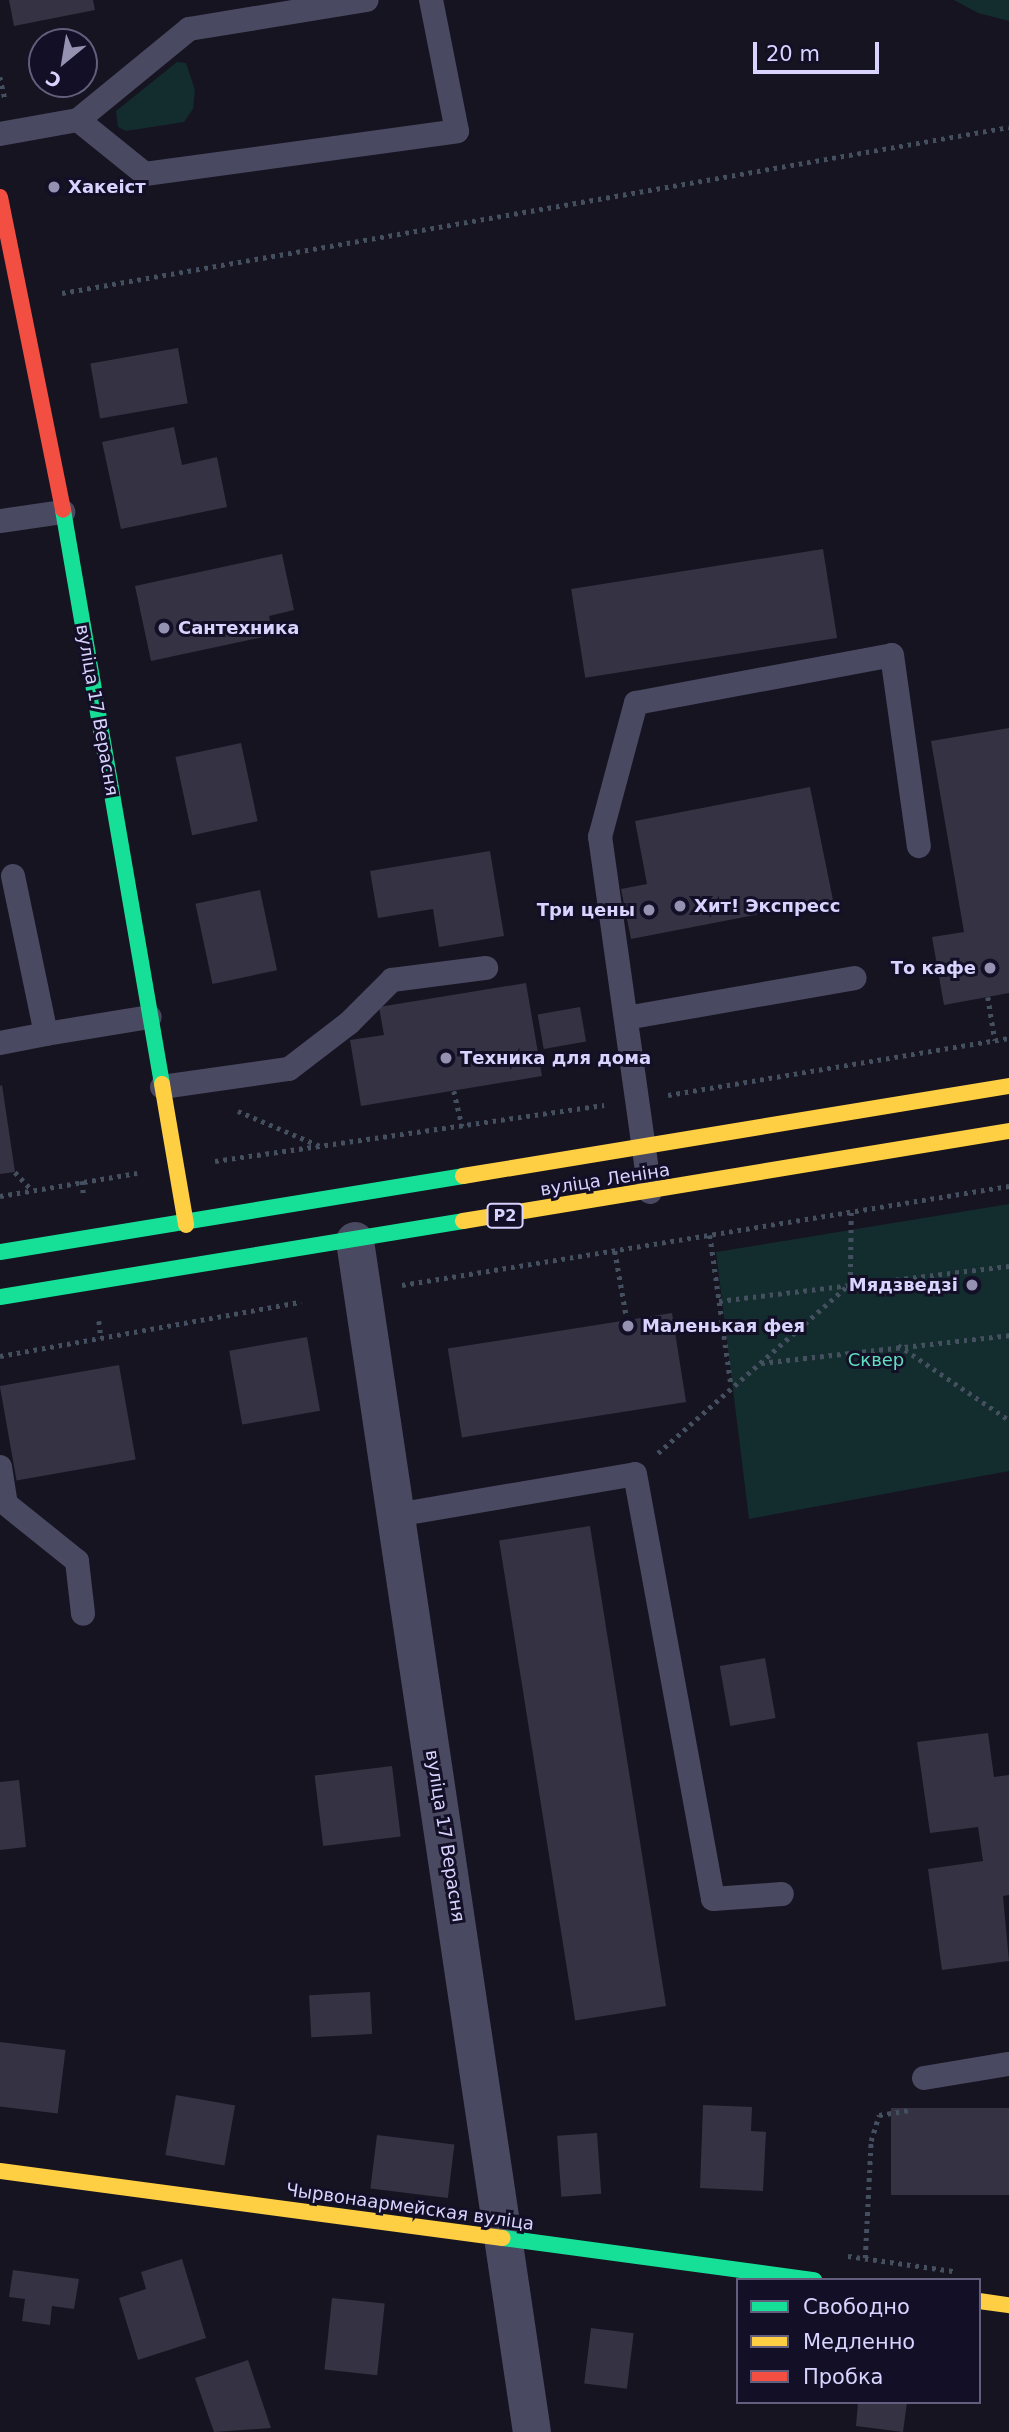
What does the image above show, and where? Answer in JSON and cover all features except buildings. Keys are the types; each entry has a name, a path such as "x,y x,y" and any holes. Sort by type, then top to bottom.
{"main road":[{"name":"вуліца 17 Верасня","path":"0,197 63,512 193,1266"},
{"name":"вуліца Леніна","path":"0,1297 193,1266 350,1217 644,1149 1009,1086"},
{"name":"вуліца Леніна","path":"0,1252 186,1225 350,1217 650,1192 1009,1131"},
{"name":"Чырвонаармейская вуліца","path":"0,2171 799,2278"},
{"path":"981,2301 1009,2305"}],"street":[{"name":"вуліца 17 Верасня","path":"350,1217 533,2432"}],"lane":[{"path":"0,134 78,120 189,29 367,0"},
{"path":"78,120 145,174 457,131 431,0"},
{"path":"0,521 63,512"},
{"path":"650,1192 600,837 636,703 892,656 919,846"},
{"path":"13,876 46,1034"},
{"path":"162,1087 289,1069 349,1023 391,980 486,968"},
{"path":"626,1017 855,978"},
{"path":"0,1043 150,1017"},
{"path":"0,1467 6,1504 77,1561 83,1614"},
{"path":"396,1515 635,1474 713,1899 782,1894"},
{"path":"924,2078 1009,2064"}],"path":[{"path":"55,295 1009,127"},
{"path":"988,997 995,1040"},
{"path":"0,1196 176,1167 637,1100 1009,1038"},
{"path":"454,1091 462,1126"},
{"path":"230,1108 320,1146"},
{"path":"15,1172 32,1190"},
{"path":"388,1288 1009,1188"},
{"path":"635,1474 731,1385 850,1284 851,1212"},
{"path":"710,1235 731,1385"},
{"path":"615,1251 627,1320"},
{"path":"719,1301 1009,1265"},
{"path":"0,1356 301,1302"},
{"path":"760,1363 897,1345 1009,1335"},
{"path":"897,1345 1009,1420"},
{"path":"865,2258 871,2141 879,2115"}],"green space":[{"path":"954,0 1009,0 1009,21 978,13"},
{"path":"177,62 186,63 195,90 193,109 184,122 126,131 118,127 116,111"},
{"name":"Сквер","path":"1009,1204 1009,1471 749,1519 716,1252"}],"traffic: fast":[{"path":"63,510 162,1084"},
{"path":"0,1252 463,1176"},
{"path":"0,1297 463,1221"},
{"path":"503,2238 799,2278"}],"traffic: slow":[{"path":"162,1084 186,1225"},
{"path":"463,1176 1009,1086"},
{"path":"463,1221 1009,1131"},
{"path":"0,2171 503,2238"},
{"path":"981,2301 1009,2305"}],"traffic: jam":[{"path":"0,197 63,510"}],"place":[{"name":"Хакеіст","path":"54,187"},
{"name":"Сантехника","path":"164,628"},
{"name":"Хит! Экспресс","path":"680,906"},
{"name":"Три цены","path":"649,910"},
{"name":"То кафе","path":"990,968"},
{"name":"Техника для дома","path":"446,1058"},
{"name":"Мядзведзі","path":"972,1285"},
{"name":"Маленькая фея","path":"628,1326"}]}
